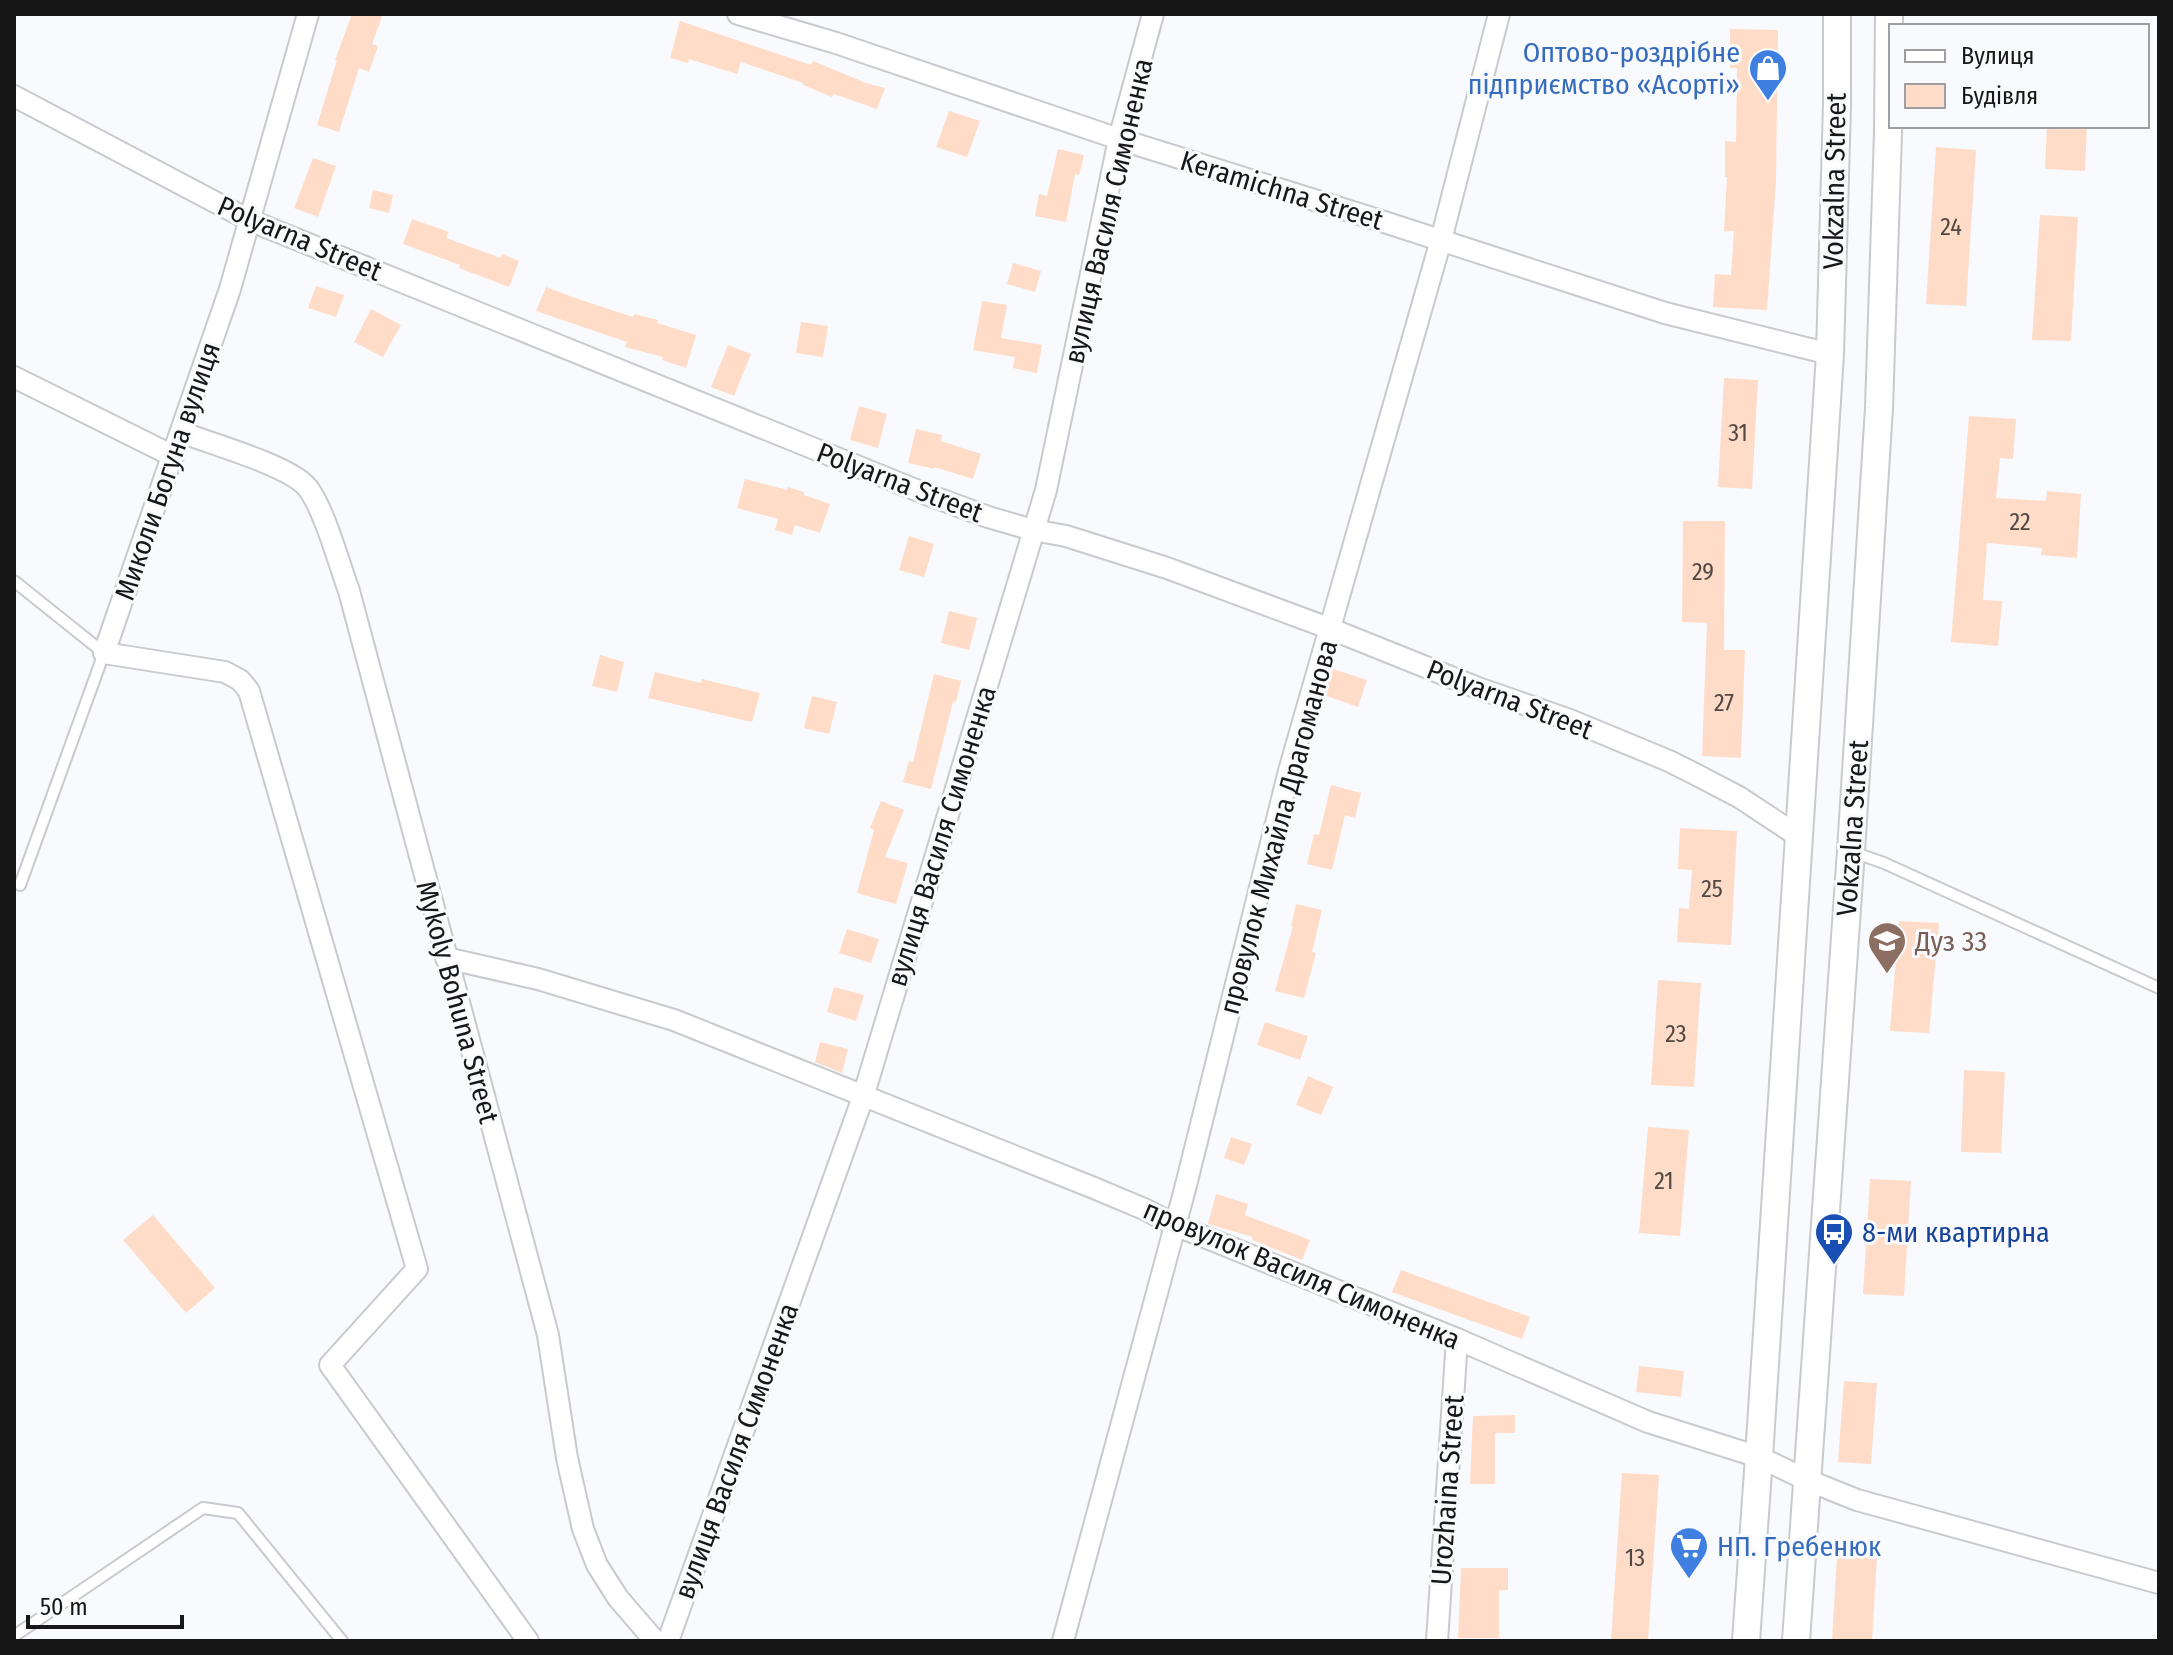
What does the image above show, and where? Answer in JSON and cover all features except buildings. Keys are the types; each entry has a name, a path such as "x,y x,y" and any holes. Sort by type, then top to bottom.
{"street":[{"path":"181,432 230,289 308,14"},
{"name":"Keramichna Street","path":"738,14 836,43 1119,139 1665,313 1830,354"},
{"name":"вулиця Василя Симоненка","path":"668,1641 863,1097 1046,490 1119,139 1153,14"},
{"name":"провулок Михайла Драгоманова","path":"1063,1641 1175,1225 1289,771 1441,240 1499,14"},
{"name":"Vokzalna Street","path":"1746,1641 1830,354 1837,14"},
{"name":"Vokzalna Street","path":"1796,1641 1879,408 1889,14"},
{"name":"Polyarna Street","path":"14,96 249,220 926,494 988,517 1066,536 1167,568 1478,688 1570,720 1669,761 1739,797 1798,836"},
{"path":"14,377 173,456"},
{"name":"Миколи Богуна вулиця","path":"104,653 181,432"},
{"name":"Mykoly Bohuna Street","path":"181,432 270,464 298,478 318,505 349,591 548,1335 567,1458 583,1529 597,1565 618,1598 655,1641"},
{"path":"104,653 225,672 240,680 249,691 417,1269 330,1365 528,1641"},
{"name":"провулок Василя Симоненка","path":"446,958 538,979 674,1020 1094,1188 1175,1225 1457,1339 1648,1422 1759,1457 1857,1500 2158,1583"},
{"name":"Urozhaina Street","path":"1437,1641 1457,1339"},
{"path":"2158,1583 2159,1562"}],"lane":[{"path":"14,581 104,653 20,885"},
{"path":"1851,851 1884,863 2159,988"},
{"path":"14,1636 203,1508 238,1513 342,1641"}],"place":[{"name":"Оптово-роздрібне підприємство «Асортi»","path":"1768,102"},
{"name":"Дуз 33","path":"1887,975"},
{"name":"8-ми квартирна","path":"1834,1266"},
{"name":"НП. Гребенюк","path":"1689,1580"}]}
